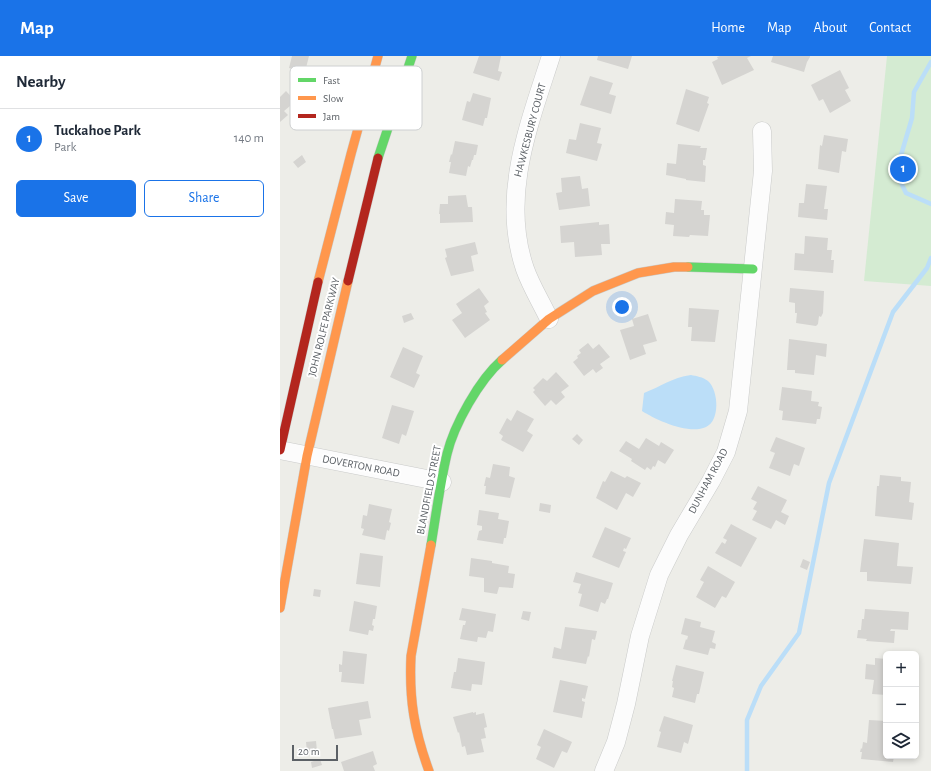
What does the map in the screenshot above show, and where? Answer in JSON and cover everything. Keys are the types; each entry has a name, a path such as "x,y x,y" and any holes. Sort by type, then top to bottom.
{"main road":[{"name":"JOHN ROLFE PARKWAY","path":"375,66 378,56"},
{"name":"JOHN ROLFE PARKWAY","path":"409,66 412,56"},
{"name":"JOHN ROLFE PARKWAY","path":"280,450 310,316 357,130"},
{"name":"JOHN ROLFE PARKWAY","path":"280,608 307,456 326,371 377,162 388,130"},
{"name":"BLANDFIELD STREET","path":"429,771 412,717 409,682 411,656 447,453 460,419 480,385 506,355 549,319 593,291 618,280 638,273 674,266 753,269"}],"street":[{"name":"HAWKESBURY COURT","path":"549,319 525,268 517,232 514,207 520,158 532,113 551,56"},
{"name":"DUNHAM ROAD","path":"604,771 616,742 626,704 640,636 659,576 679,535 711,481 726,452 739,404 763,171 762,131"},
{"name":"DOVERTON ROAD","path":"280,450 442,482"}],"green space":[{"path":"887,56 931,56 931,286 864,281"}],"water":[{"path":"691,375 708,381 712,386 716,398 716,412 711,424 699,429 682,428 664,422 642,411 644,393 672,380"}],"building":[{"path":"292,56 309,56 306,66 290,66 289,68"},
{"path":"479,56 501,56 498,71 502,72 499,81 473,73"},
{"path":"598,56 632,56 628,69 597,60"},
{"path":"720,56 751,56 747,58 754,70 722,85 712,62"},
{"path":"773,56 810,57 804,72 771,62"},
{"path":"840,70 849,88 845,90 851,101 830,113 823,99 819,101 811,85"},
{"path":"590,76 613,83 609,94 616,96 611,114 580,105"},
{"path":"686,89 709,97 707,103 709,104 699,132 676,124"},
{"path":"286,91 290,95 290,106 284,111 288,115 280,122 280,97"},
{"path":"473,93 491,98 487,118 485,118 483,126 462,120 467,101 470,102"},
{"path":"580,123 601,128 597,143 602,144 597,161 566,153 569,139 576,140"},
{"path":"824,135 848,139 846,152 842,151 839,173 818,169 820,145 822,146"},
{"path":"455,141 478,145 476,155 474,155 470,167 468,166 466,176 449,173 451,162 449,162"},
{"path":"678,144 707,148 705,160 703,160 703,165 706,166 705,182 686,180 666,175 667,163 676,164"},
{"path":"302,155 306,162 298,168 293,162"},
{"path":"580,176 582,189 588,188 590,206 559,210 556,193 562,192 561,178"},
{"path":"806,184 827,186 824,209 828,209 827,220 798,217 799,203 804,203"},
{"path":"466,195 468,207 472,207 473,222 440,223 440,204 448,204 448,196"},
{"path":"675,199 702,201 701,210 704,210 704,215 710,215 708,236 673,236 674,225 665,224 666,212 674,213"},
{"path":"599,222 599,225 609,224 610,244 601,244 602,255 575,257 574,242 561,243 560,226"},
{"path":"805,236 828,238 827,250 832,250 831,260 834,260 833,273 794,270 795,253 804,254"},
{"path":"475,242 478,254 471,256 474,271 451,276 445,258 447,257 445,249"},
{"path":"479,288 489,302 484,306 487,312 485,313 490,320 465,338 452,320 462,313 456,304"},
{"path":"790,288 824,291 823,313 821,317 819,316 818,324 816,326 796,323 797,313 795,313 795,303 789,302"},
{"path":"689,308 719,310 715,342 691,341 692,327 688,327"},
{"path":"411,313 414,319 404,323 402,316"},
{"path":"648,314 657,341 643,345 646,354 630,360 620,330 634,326 632,319"},
{"path":"789,339 827,344 826,357 816,355 814,375 795,373 795,370 787,370"},
{"path":"588,343 593,349 599,344 610,357 600,364 603,368 596,373 593,369 584,376 573,362 581,353 579,350"},
{"path":"403,347 423,356 416,373 420,375 414,388 390,377"},
{"path":"556,372 569,386 561,392 565,397 556,405 551,400 545,406 533,392 535,390 533,388 543,378 547,381"},
{"path":"782,387 812,391 811,401 819,402 818,406 822,407 820,419 817,419 816,424 782,420 783,411 779,410"},
{"path":"392,405 414,411 406,436 402,434 399,444 382,438"},
{"path":"517,410 534,419 527,431 533,435 523,452 501,440 503,436 499,433 507,418 511,421"},
{"path":"577,434 583,440 579,445 572,439"},
{"path":"776,437 805,448 799,466 794,464 790,476 769,468 775,453 770,451"},
{"path":"646,438 659,446 661,442 674,450 665,464 658,460 655,467 653,466 651,470 647,467 645,470 631,461 632,459 619,451 626,441 639,449"},
{"path":"493,464 510,467 509,476 515,478 510,498 485,494 486,486 484,486 486,477 490,478"},
{"path":"611,471 625,478 627,476 641,483 633,497 626,493 617,510 596,498 603,481 605,482"},
{"path":"880,475 901,477 901,481 911,482 909,502 914,503 912,520 875,516 877,486 879,486"},
{"path":"758,486 787,500 781,512 789,516 785,525 776,520 771,529 752,520 757,511 753,509 757,502 751,499"},
{"path":"540,503 551,505 550,513 539,511"},
{"path":"369,504 392,509 389,522 391,523 389,531 387,530 385,540 362,535 364,529 361,528 363,515 367,516"},
{"path":"479,510 499,513 498,519 509,521 506,538 504,538 503,544 477,540 479,531 482,530 482,526 477,525"},
{"path":"731,524 757,538 741,567 715,553 722,542 725,544 727,540 723,538"},
{"path":"605,527 631,538 626,549 624,548 623,551 626,552 619,568 592,557"},
{"path":"864,539 899,543 897,566 913,567 911,584 867,581 867,572 860,572"},
{"path":"360,553 383,556 380,587 356,584"},
{"path":"471,558 492,561 492,563 509,566 508,573 515,574 513,588 499,587 497,594 484,592 484,578 469,576"},
{"path":"803,559 810,562 807,570 800,567"},
{"path":"708,566 735,582 726,598 722,596 715,608 696,597 704,582 700,580"},
{"path":"576,572 613,583 608,599 605,604 601,602 598,612 579,606 582,594 578,593 581,584 573,582"},
{"path":"314,589 321,590 320,597 313,596"},
{"path":"354,601 377,606 375,619 373,619 372,625 374,626 373,631 369,630 368,635 349,631"},
{"path":"462,608 496,614 493,632 488,631 486,638 478,637 477,642 460,639 463,625 465,625 466,621 459,620"},
{"path":"865,609 909,612 908,630 891,629 890,631 895,631 894,643 866,641 867,639 857,638 858,630 861,630"},
{"path":"523,611 531,612 529,621 521,619"},
{"path":"685,618 701,622 700,627 715,631 712,642 716,644 715,649 710,648 708,655 683,649 688,636 681,634"},
{"path":"565,627 597,631 595,640 592,639 589,657 588,656 586,664 552,658 554,647 561,649"},
{"path":"343,651 367,654 364,684 341,682 342,672 339,672 339,664 342,665"},
{"path":"458,658 485,662 482,685 472,684 471,691 451,688 454,672 456,672"},
{"path":"875,658 883,659 883,695 872,694 874,680 865,679 866,664 875,665"},
{"path":"676,665 704,672 699,694 697,694 695,703 672,697 674,688 672,687 672,681"},
{"path":"560,680 588,686 585,699 582,698 582,701 585,702 582,718 553,712"},
{"path":"368,701 371,718 359,720 362,735 335,739 328,708"},
{"path":"476,712 476,715 484,713 487,727 484,728 486,738 481,739 484,752 467,755 465,746 462,747 459,732 458,733 453,717"},
{"path":"664,716 693,725 688,744 684,742 681,753 657,747 661,732 659,731"},
{"path":"869,720 883,721 883,759 894,759 893,762 861,759 862,752 860,752 863,742 867,743"},
{"path":"544,729 572,742 567,753 562,751 554,768 536,759 541,747 537,745"},
{"path":"316,741 317,751 307,752 306,742"},
{"path":"373,751 377,764 373,766 375,771 344,771 341,762"},
{"path":"320,759 322,765 312,768 311,762"}],"waterway":[{"path":"931,62 914,92 912,118 896,172 906,193 931,204"},
{"path":"747,771 747,720 761,686 799,633 829,483 893,312 927,268 931,258"}],"traffic: fast":[{"path":"409,66 412,56"},
{"path":"378,158 387,130"},
{"path":"688,267 753,269"},
{"path":"431,545 442,477 450,442 461,417 476,391 502,360"}],"traffic: slow":[{"path":"375,66 378,56"},
{"path":"318,282 358,130"},
{"path":"502,360 549,319 593,291 638,273 674,267 688,267"},
{"path":"280,608 307,456 348,281"},
{"path":"429,771 416,728 411,686 411,656 431,545"}],"traffic: jam":[{"path":"348,281 378,158"},
{"path":"280,450 318,282"}],"place":[{"name":"Tuckahoe Park","path":"903,169"}]}
